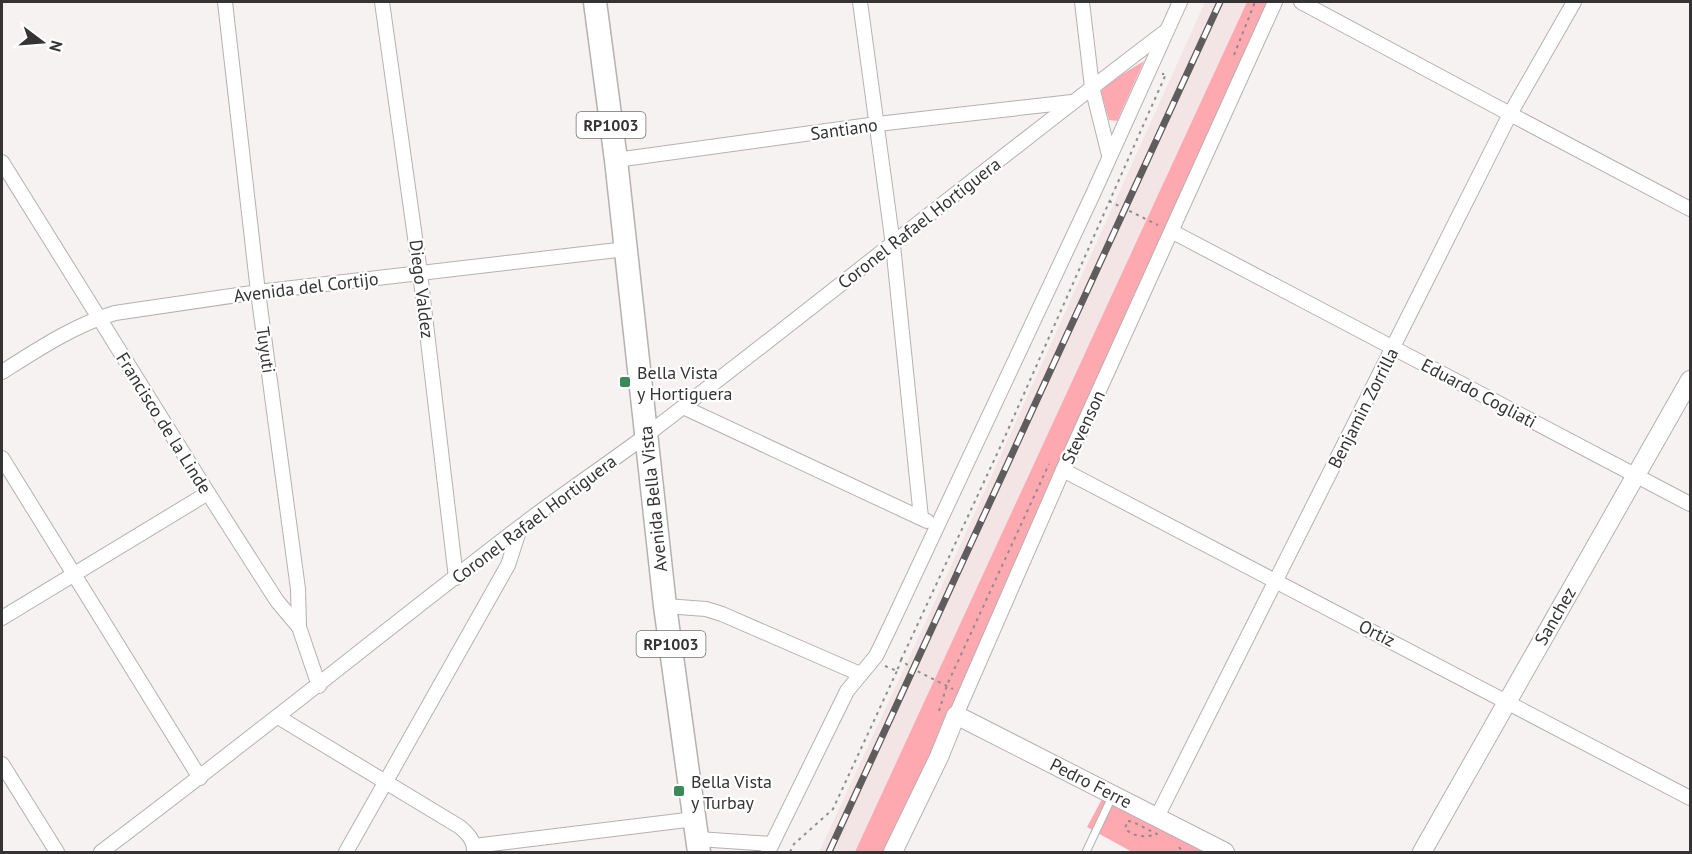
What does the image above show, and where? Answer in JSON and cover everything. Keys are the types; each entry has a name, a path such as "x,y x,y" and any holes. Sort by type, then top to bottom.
{"main road":[{"name":"Avenida Bella Vista","path":"595,2 616,160 666,606 697,837"}],"street":[{"name":"Tuyuti","path":"225,2 258,292 298,589 299,627"},
{"name":"Diego Valdez","path":"382,2 420,273 456,578"},
{"path":"860,2 893,245 921,518"},
{"path":"1082,2 1092,87 1109,155"},
{"path":"278,717 460,826 469,835 474,849 697,837 770,848 847,691 871,661 890,627 1093,194 1180,2"},
{"name":"Stevenson","path":"894,852 939,757 947,712 963,696 1275,2"},
{"path":"1301,2 1690,209"},
{"name":"Benjamin Zorrilla","path":"1157,817 1510,114 1574,2"},
{"name":"Coronel Rafael Hortiguera","path":"101,852 319,686 520,528 646,435 893,245 1072,102 1166,31"},
{"name":"Santiano","path":"616,160 877,124 1072,102"},
{"name":"Francisco de la Linde","path":"2,162 208,493 277,601 299,627 319,686"},
{"name":"Eduardo Cogliati","path":"1173,232 1690,504"},
{"name":"Avenida del Cortijo","path":"2,372 50,342 98,318 115,313 258,292 626,249"},
{"name":"Sanchez","path":"1422,852 1506,700 1690,380"},
{"path":"682,407 937,526"},
{"path":"2,458 200,778"},
{"name":"Ortiz","path":"1063,470 1690,798"},
{"path":"2,618 208,493"},
{"path":"346,852 508,566 520,528"},
{"path":"666,606 706,609 722,614 860,674"},
{"name":"Pedro Ferre","path":"947,712 1225,852"},
{"path":"2,764 57,852"}],"lane":[{"path":"1086,852 1113,795"}],"path":[{"path":"1233,57 1255,2"},
{"path":"790,852 794,844 833,809 1003,441 1166,74 1147,72"},
{"path":"1093,194 1173,232"},
{"path":"947,712 947,685 1049,464"},
{"path":"901,660 963,696"},
{"path":"871,661 897,671"},
{"path":"1128,821 1133,822 1156,834 1150,837 1133,834 1125,828 1128,821"}],"shaded area":[{"path":"1205,2 1269,2 889,852 819,852 926,621"},
{"path":"1247,2 1270,2 887,852 855,852"},
{"path":"1144,61 1117,121 1109,120 1101,92 1105,85"},
{"path":"1102,799 1204,852 1132,852 1087,827"}],"railway":[{"path":"829,852 1220,2"}],"place":[{"name":"Bella Vista y Hortiguera","path":"625,382"},
{"name":"Bella Vista y Turbay","path":"679,791"}]}
